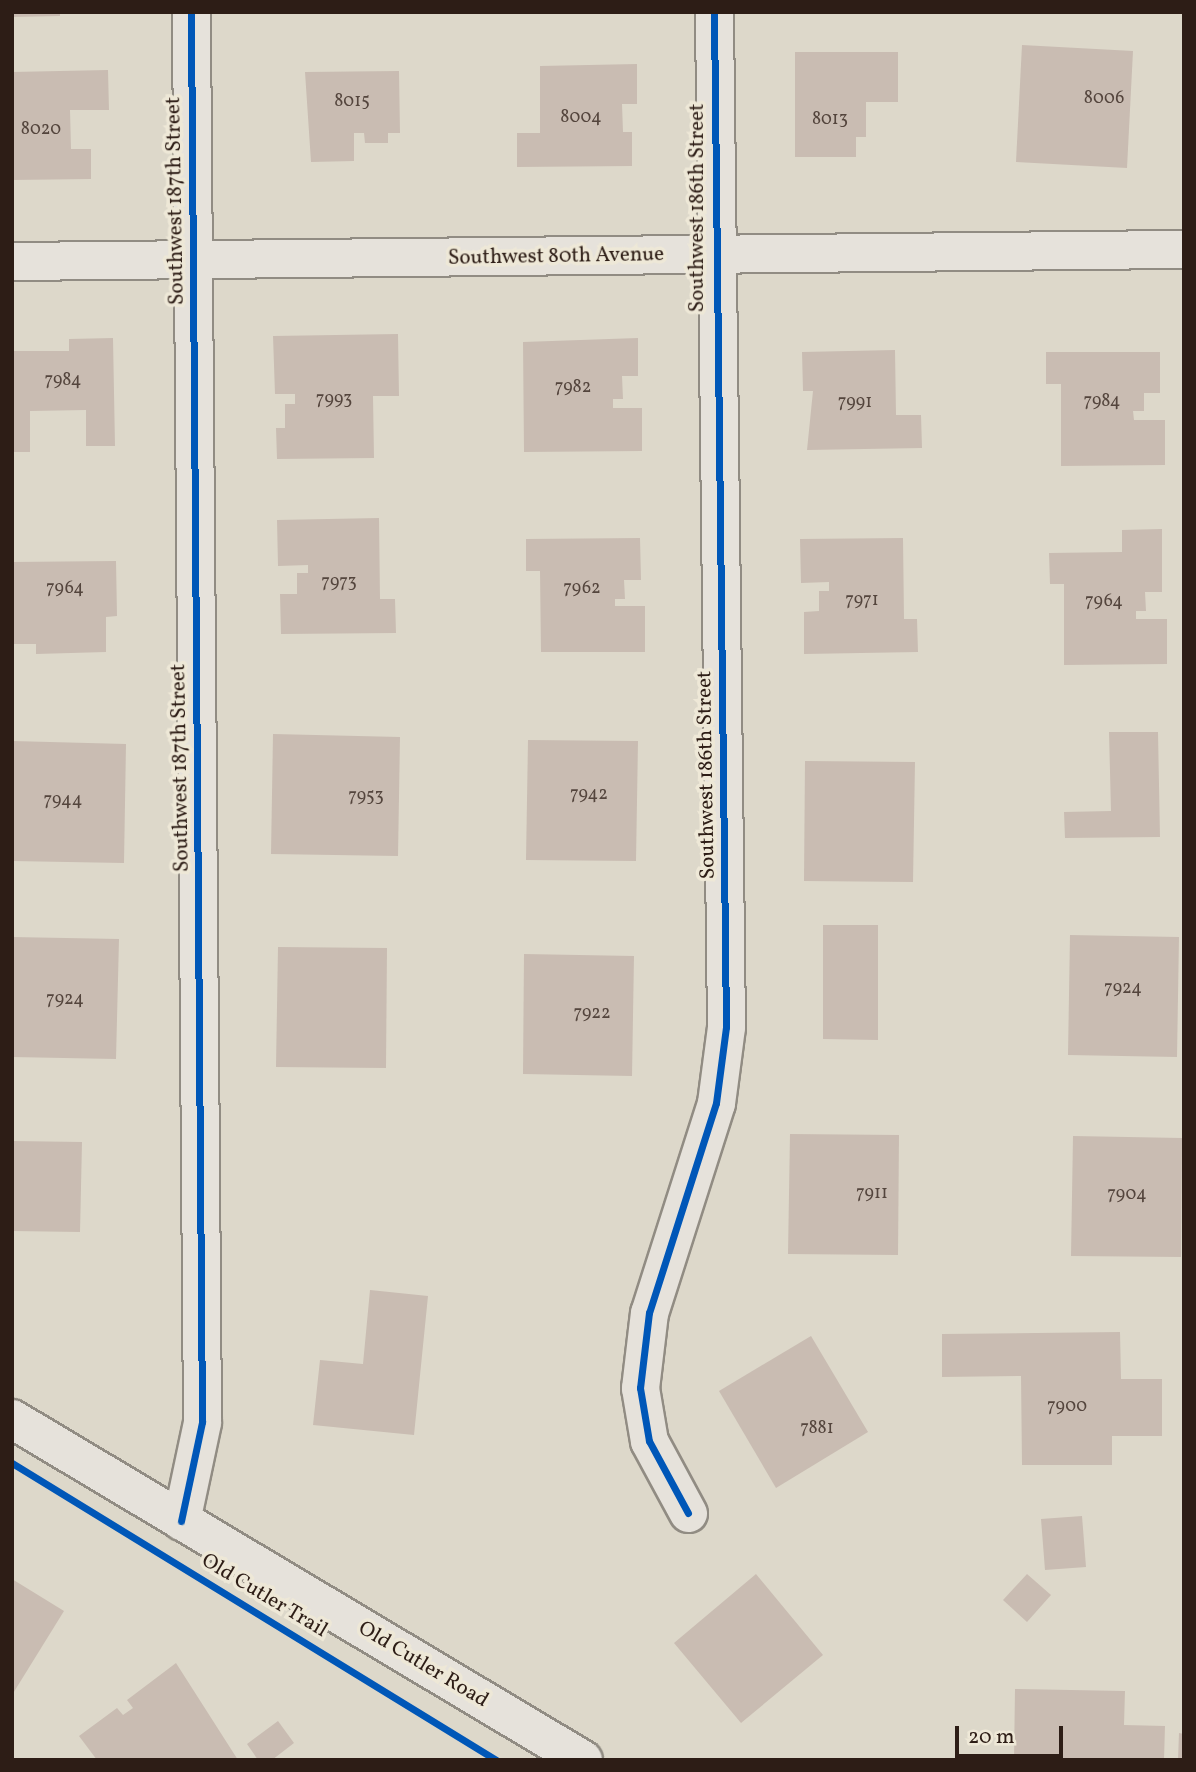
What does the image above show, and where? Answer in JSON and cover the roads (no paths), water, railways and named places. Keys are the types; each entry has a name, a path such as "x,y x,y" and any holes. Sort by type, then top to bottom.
{"main road":[{"name":"Old Cutler Road","path":"12,1419 583,1760"}],"street":[{"name":"Southwest 187th Street","path":"181,1521 202,1422 191,12"},
{"name":"Southwest 186th Street","path":"688,1513 649,1441 640,1388 649,1313 716,1103 726,1027 713,12"},
{"name":"Southwest 80th Avenue","path":"12,261 1184,249"}]}
